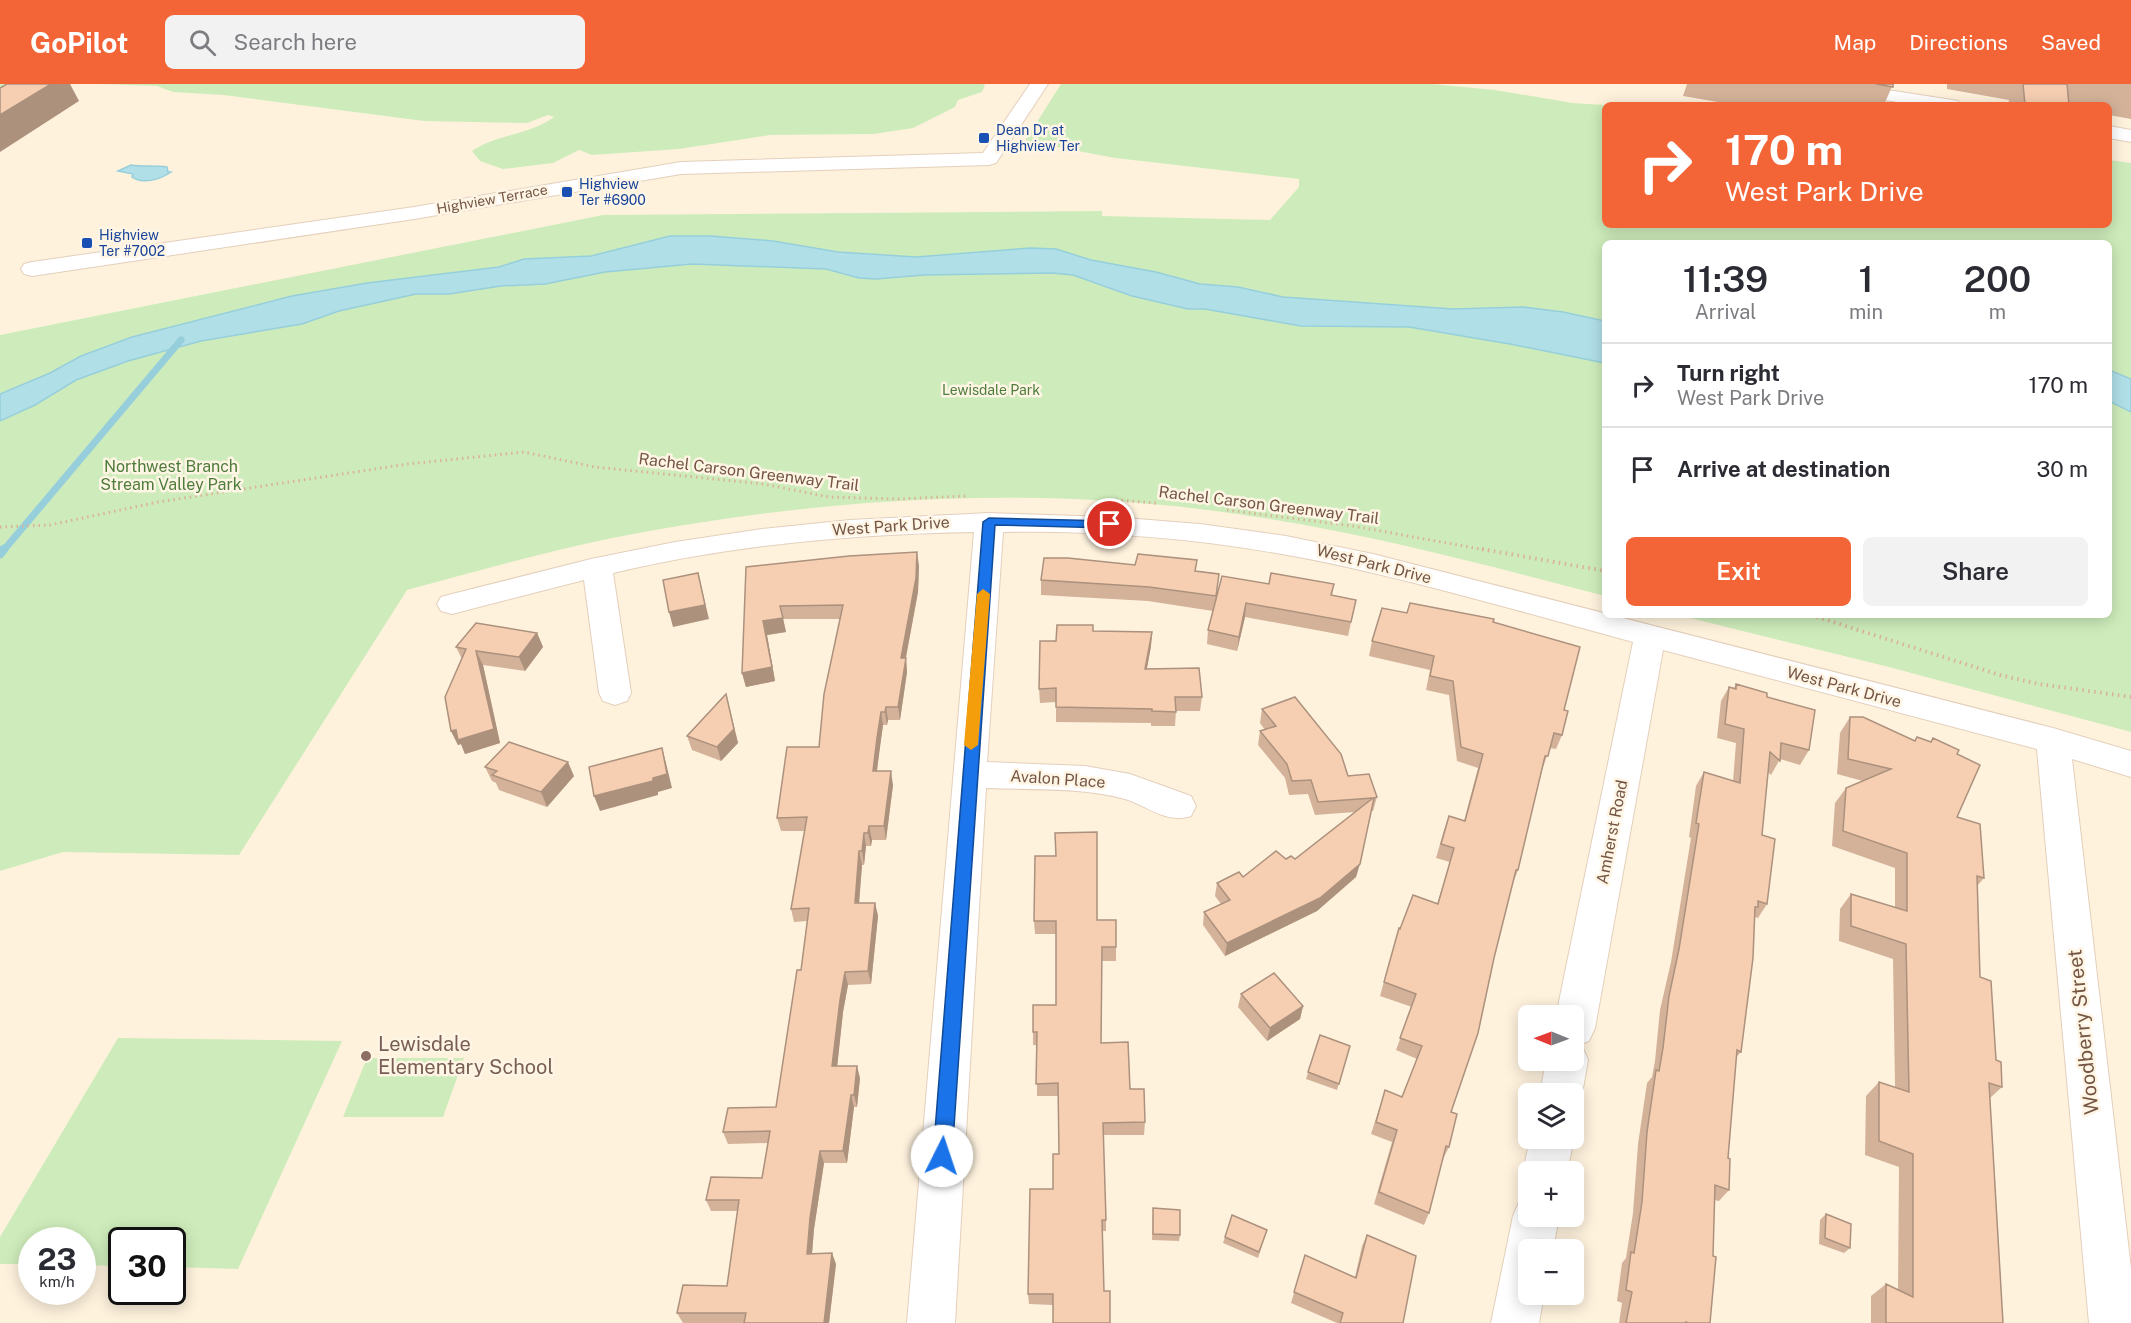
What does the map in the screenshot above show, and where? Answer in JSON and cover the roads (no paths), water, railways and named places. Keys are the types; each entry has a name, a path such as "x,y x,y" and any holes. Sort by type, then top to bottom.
{"street":[{"name":"Highview Terrace","path":"32,268 414,213 681,168 990,159 1039,84"},
{"path":"1814,84 1932,102"},
{"path":"2112,133 2131,136"},
{"path":"931,1323 969,774 983,509"},
{"name":"West Park Drive","path":"452,604 674,551 801,533 887,525 983,509 1213,533 1295,545 1373,563 2053,741 2131,764"},
{"path":"597,568 615,693"},
{"name":"Amherst Road","path":"1578,1005 1650,636"},
{"name":"Woodberry Street","path":"2053,741 2113,1323"},
{"name":"Avalon Place","path":"969,774 1085,779 1130,787 1178,806"},
{"path":"1515,1323 1518,1305"}],"water":[{"path":"131,165 167,167 168,172 171,172 157,179 141,181 132,177 133,174 118,171"},
{"path":"670,236 711,236 773,241 838,252 916,257 1030,248 1056,249 1091,260 1156,272 1200,284 1238,287 1283,297 1453,309 1523,307 1563,312 1602,320 1602,362 1409,327 1301,326 1205,309 1188,309 1132,296 1073,275 1052,273 924,275 876,279 859,278 826,269 692,264 605,272 545,284 501,286 449,294 416,294 339,311 302,324 201,341 128,361 76,380 35,405 0,421 0,394 50,373 81,356 132,337 292,296 367,283 499,267 524,259 591,256"},
{"path":"2112,371 2131,379 2131,412 2112,402"}],"waterway":[{"path":"3,551 181,340"},
{"path":"0,554 4,549"}],"place":[{"name":"Dean Dr at Highview Ter","path":"984,138"},
{"name":"Highview Ter #6900","path":"567,192"},
{"name":"Highview Ter #7002","path":"87,243"},
{"name":"Lewisdale Elementary School","path":"366,1056"}],"park label":[{"name":"Lewisdale Park","path":"991,390"},
{"name":"Northwest Branch Stream Valley Park","path":"171,475"}]}
